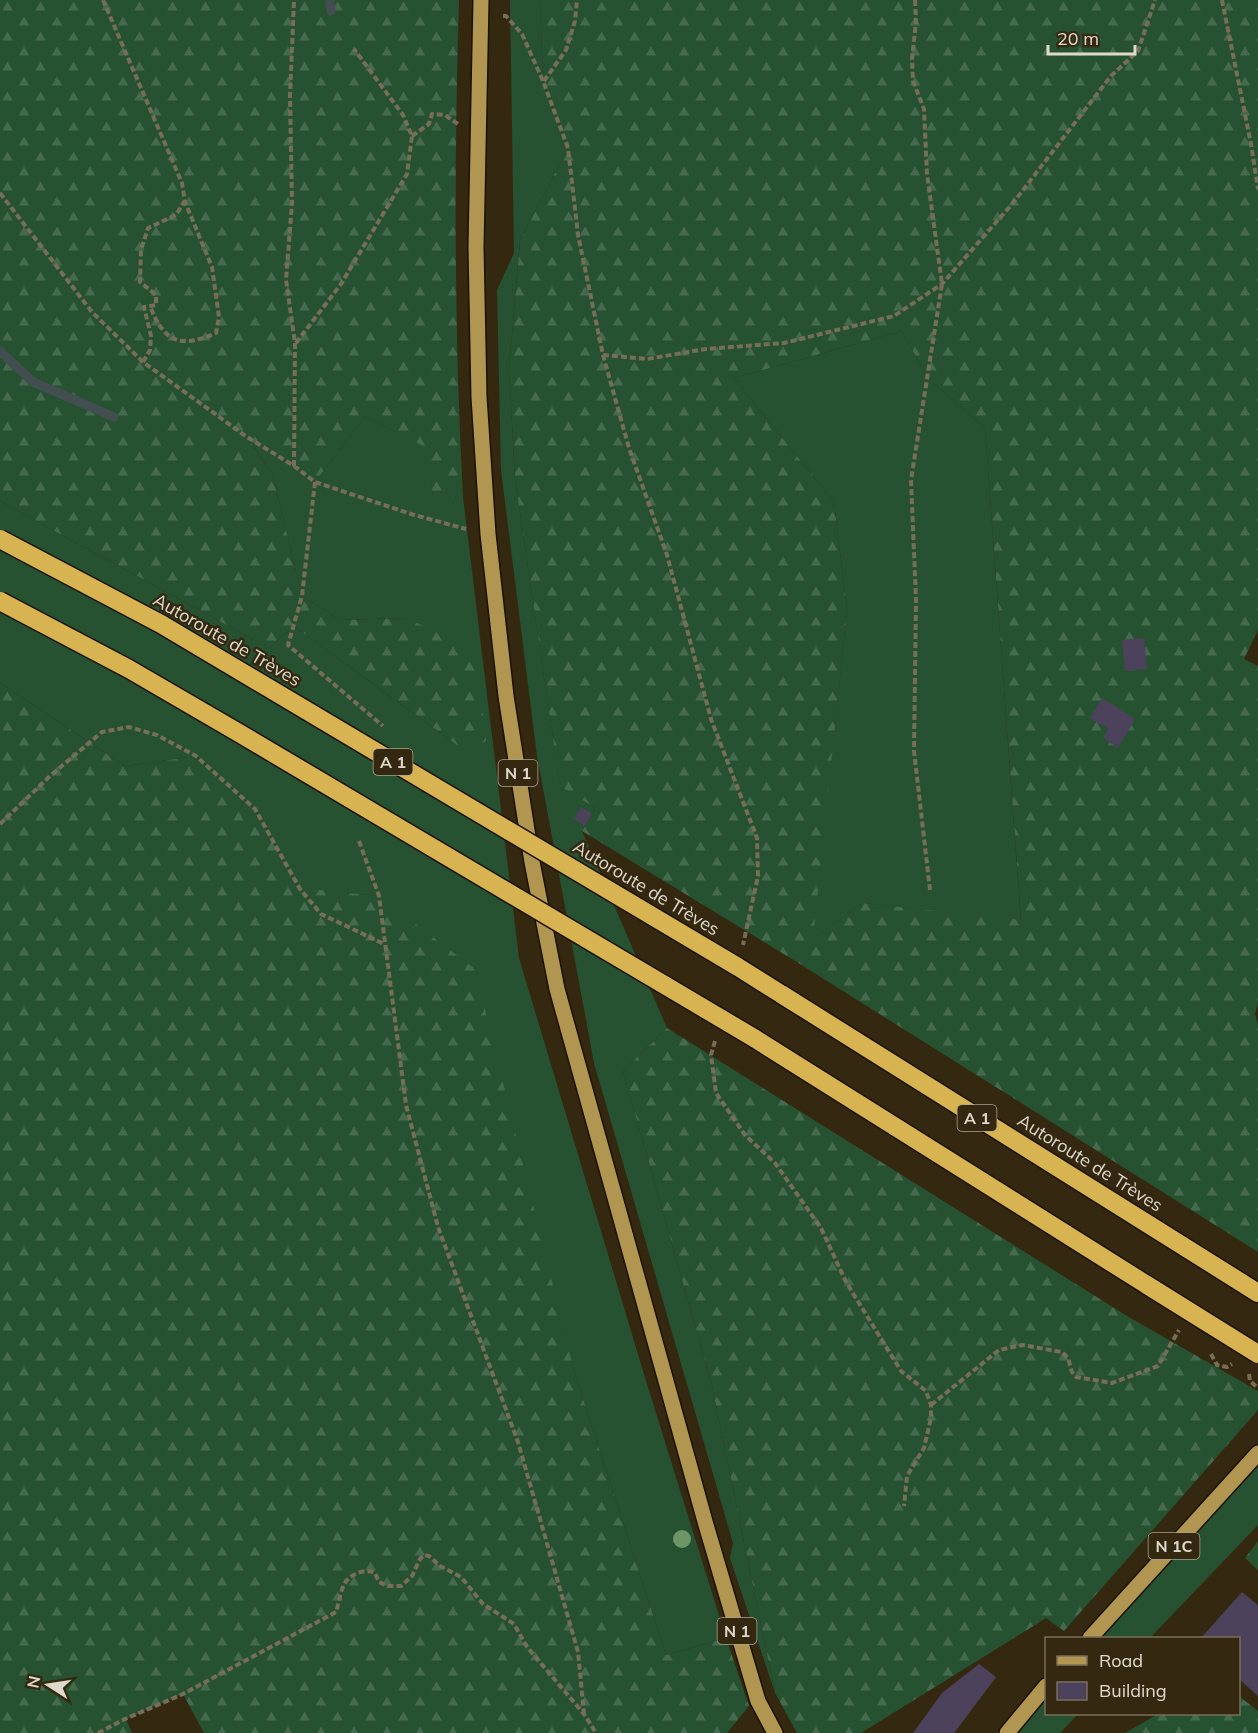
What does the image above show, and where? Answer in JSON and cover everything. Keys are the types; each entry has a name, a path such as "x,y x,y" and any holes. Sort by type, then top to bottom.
{"highway":[{"name":"Autoroute de Trèves","path":"0,539 161,624 707,949 1258,1293"},
{"path":"0,601 129,669 753,1038 1258,1354"}],"main road":[{"name":"N 1","path":"481,6 476,247 479,397 488,534 508,708 532,862 557,989 706,1526 758,1701 775,1733"},
{"name":"N 1C","path":"1091,1637 1258,1453"},
{"path":"1007,1733 1045,1688"}],"path":[{"path":"103,0 182,183 185,202 212,267 219,317 216,333 202,339 183,342 170,337 156,322 150,306"},
{"path":"294,0 290,96 292,203 286,280 296,343 294,466"},
{"path":"543,81 566,50 574,21 576,0"},
{"path":"915,0 913,81 924,109 927,174 942,284 911,480 916,600 914,751 930,890"},
{"path":"603,355 647,359 706,349 784,343 894,316 942,284 1013,203 1111,76 1138,51 1155,0"},
{"path":"1222,0 1258,189"},
{"path":"481,6 506,16 522,34 543,81 568,148 578,235 603,355 628,448 667,555 711,719 757,838 758,876 746,931"},
{"path":"296,343 341,284 407,174 412,136 403,115 354,49"},
{"path":"412,136 429,124 432,114 445,116 477,137"},
{"path":"0,193 92,312 143,362 247,437 315,482 411,514 488,534"},
{"path":"143,362 150,350 151,336 144,306 156,305 156,295 140,282 141,250 148,228 176,215 185,202"},
{"path":"288,645 302,596 315,482"},
{"path":"0,824 50,776 102,732 129,728 158,735 196,756 255,809 300,888 321,914 385,945"},
{"path":"359,841 379,896 406,1105 411,1127 438,1227 518,1442 578,1652 584,1714"},
{"path":"745,1135 775,1163 821,1228 846,1282 901,1371 926,1391 931,1405 931,1418 924,1448 907,1476 904,1506"},
{"path":"931,1405 999,1350 1022,1345 1062,1352 1068,1358 1076,1377 1112,1383 1158,1366 1181,1328"},
{"path":"98,1733 183,1694 336,1612 345,1581 359,1572 370,1570 375,1573 379,1582 388,1586 401,1586 412,1576 424,1555 461,1577 483,1604 514,1624 526,1647 584,1714 596,1733"}],"green space":[{"path":"0,0 459,0 456,248 463,497 433,499 427,448 365,416 315,482 294,466 248,439 273,475 302,596 340,620 407,618 476,652 486,741 465,751 294,626 269,648 0,501"},
{"path":"510,0 540,0 543,81 568,148 520,241 509,368 515,479 560,785 595,808 582,831 667,1028 623,1071 712,1386 775,1693 730,1558 733,1543 594,1063 537,756 501,470 497,290 514,253"},
{"path":"540,0 1258,0 1258,630 1244,659 1258,666 1258,1003 1255,1014 1258,1025 1258,1252 800,964 582,831 595,808 560,786 515,479 509,368 520,241 568,148 543,81","holes":["902,331 927,377 985,428 1021,920 863,903 813,939 847,610 834,502 734,378"]},
{"path":"902,331 927,377 985,428 1021,921 863,903 812,940 847,610 834,502 734,378"},
{"path":"365,416 428,448 433,498 463,497 519,958 726,1638 666,1655 574,1371 379,896 300,889 255,809 196,756 125,766 0,683 0,501 269,648 294,626 465,751 407,618 340,620 302,596 273,475 247,437 315,482"},
{"path":"0,683 125,766 196,756 255,809 300,888 379,896 475,969 574,1371 666,1655 726,1638 749,1706 727,1733 204,1733 183,1694 126,1719 132,1733 0,1733"},
{"path":"667,1028 1127,1316 1258,1391 1258,1410 1064,1631 1046,1618 861,1733 797,1733 775,1693 712,1386 623,1071"},
{"path":"1258,1453 1258,1525 1151,1637 1091,1637"},
{"path":"1258,1541 1258,1570 1245,1558"},
{"path":"1045,1687 1045,1715 1077,1715 1060,1733 1007,1733"},
{"path":"1240,1697 1258,1711 1258,1733 1125,1733 1156,1715 1240,1715"}],"building":[{"path":"1144,638 1147,669 1125,671 1122,640"},
{"path":"1102,698 1135,719 1118,748 1103,738 1108,729 1090,718"},
{"path":"581,807 592,814 585,826 574,819"},
{"path":"1242,1592 1258,1605 1258,1696 1240,1680 1240,1637 1202,1637"},
{"path":"979,1664 996,1677 954,1733 913,1733 942,1693"}],"waterway":[{"path":"330,0 331,11"},
{"path":"0,351 33,382 114,417"}]}
